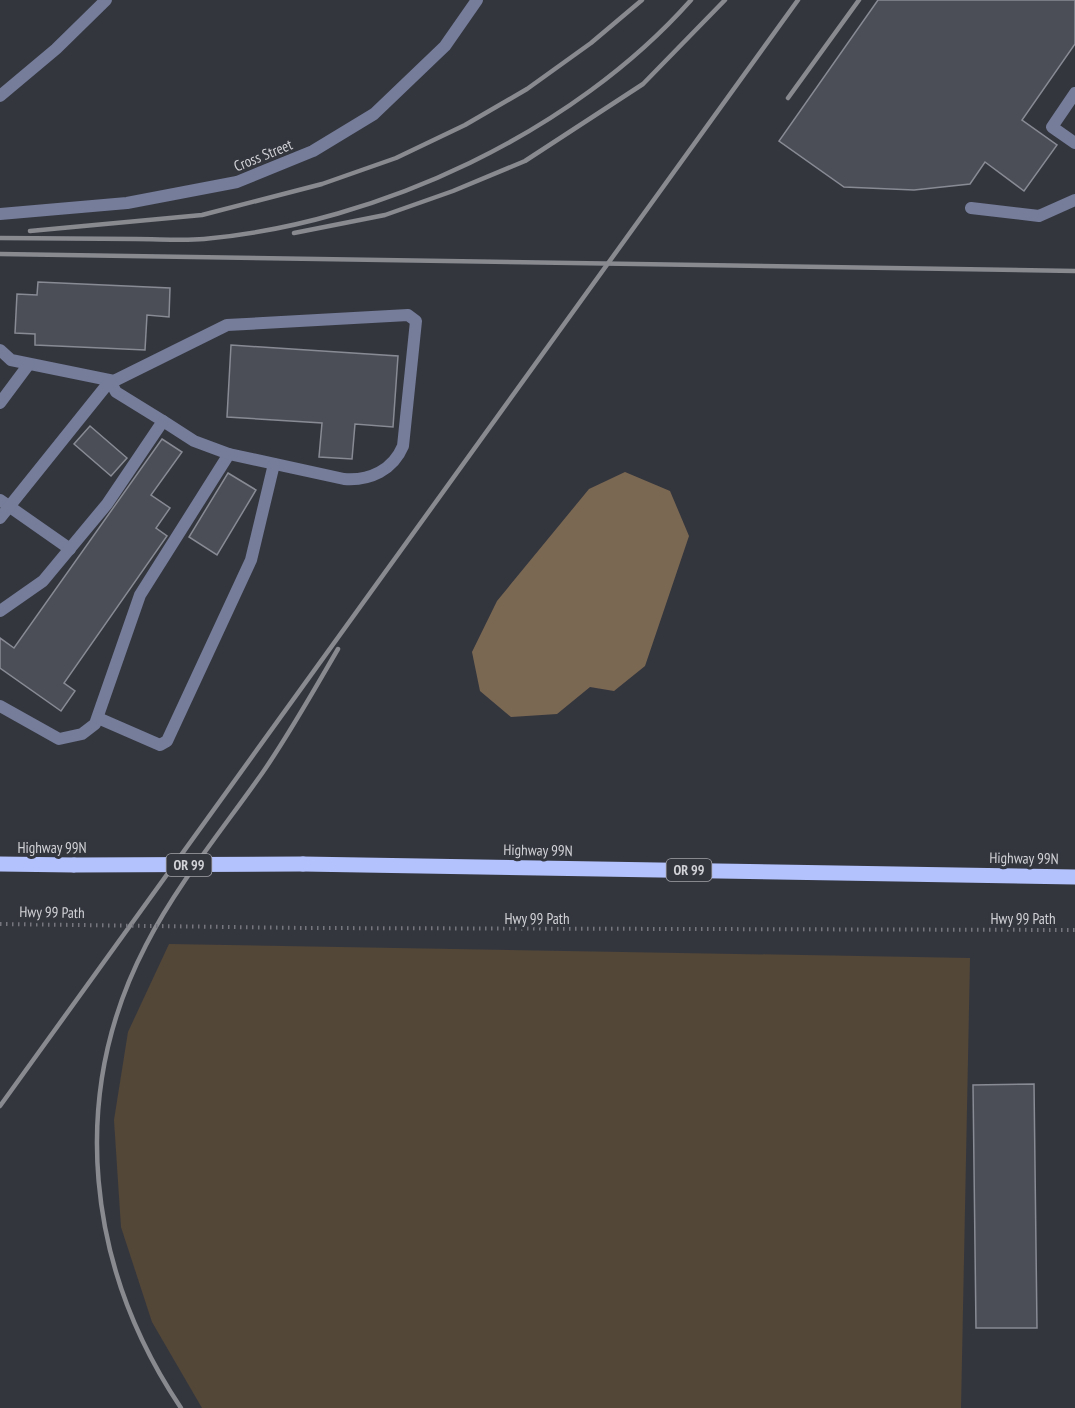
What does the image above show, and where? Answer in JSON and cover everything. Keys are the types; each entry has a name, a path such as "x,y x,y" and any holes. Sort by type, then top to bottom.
{"main road":[{"name":"Highway 99N","path":"0,864 303,864 1075,877"}],"street":[{"path":"0,96 56,49 106,0"},
{"name":"Cross Street","path":"0,214 127,203 237,182 313,151 374,114 445,46 477,0"},
{"path":"1075,93 1052,126 1075,143"},
{"path":"971,208 1039,216 1075,200"},
{"path":"0,350 11,360 110,381 116,392 163,422 194,441 229,454 356,480 389,467 398,458 403,446 416,321 408,315 227,325 110,381 5,503 0,518"},
{"path":"0,403 29,364"},
{"path":"0,611 43,581 107,504 163,422"},
{"path":"0,706 59,739 82,734 98,718 140,595 229,454"},
{"path":"98,718 160,744 167,741 251,560 274,464"},
{"path":"5,503 70,549"}],"path":[{"name":"Hwy 99 Path","path":"0,924 305,928 1075,930"}],"shaded area":[{"path":"625,472 670,491 689,536 645,666 614,691 590,687 557,714 511,717 480,691 472,652 497,601 589,489"},
{"path":"169,944 970,958 961,1408 202,1408 152,1322 121,1227 114,1120 128,1032"}],"building":[{"path":"878,0 1075,0 1075,44 1022,120 1057,145 1024,191 985,162 970,184 914,190 844,187 779,141"},
{"path":"38,282 170,288 169,317 147,315 145,350 35,345 35,334 15,333 17,294 37,295"},
{"path":"231,345 398,356 393,427 355,424 352,459 319,457 322,423 227,417"},
{"path":"90,426 127,458 111,476 74,444"},
{"path":"162,439 182,452 151,495 170,508 156,528 167,536 64,683 75,691 61,711 0,668 0,638 14,648"},
{"path":"228,473 256,490 217,555 189,537"},
{"path":"1034,1084 1037,1328 976,1328 973,1085"}],"railway":[{"path":"30,231 202,215 322,184 396,158 465,125 527,89 591,43 642,0"},
{"path":"0,238 204,239 271,230 338,213 405,191 470,163 532,129 590,91 644,48 691,0"},
{"path":"294,233 385,215 453,191 525,161 643,84 725,0"},
{"path":"0,1106 798,0"},
{"path":"788,98 859,0"},
{"path":"0,254 1075,271"},
{"path":"181,1408 149,1354 125,1298 108,1240 99,1181 98,1121 105,1062 121,1003 146,945 172,900 273,757 338,649"}]}
